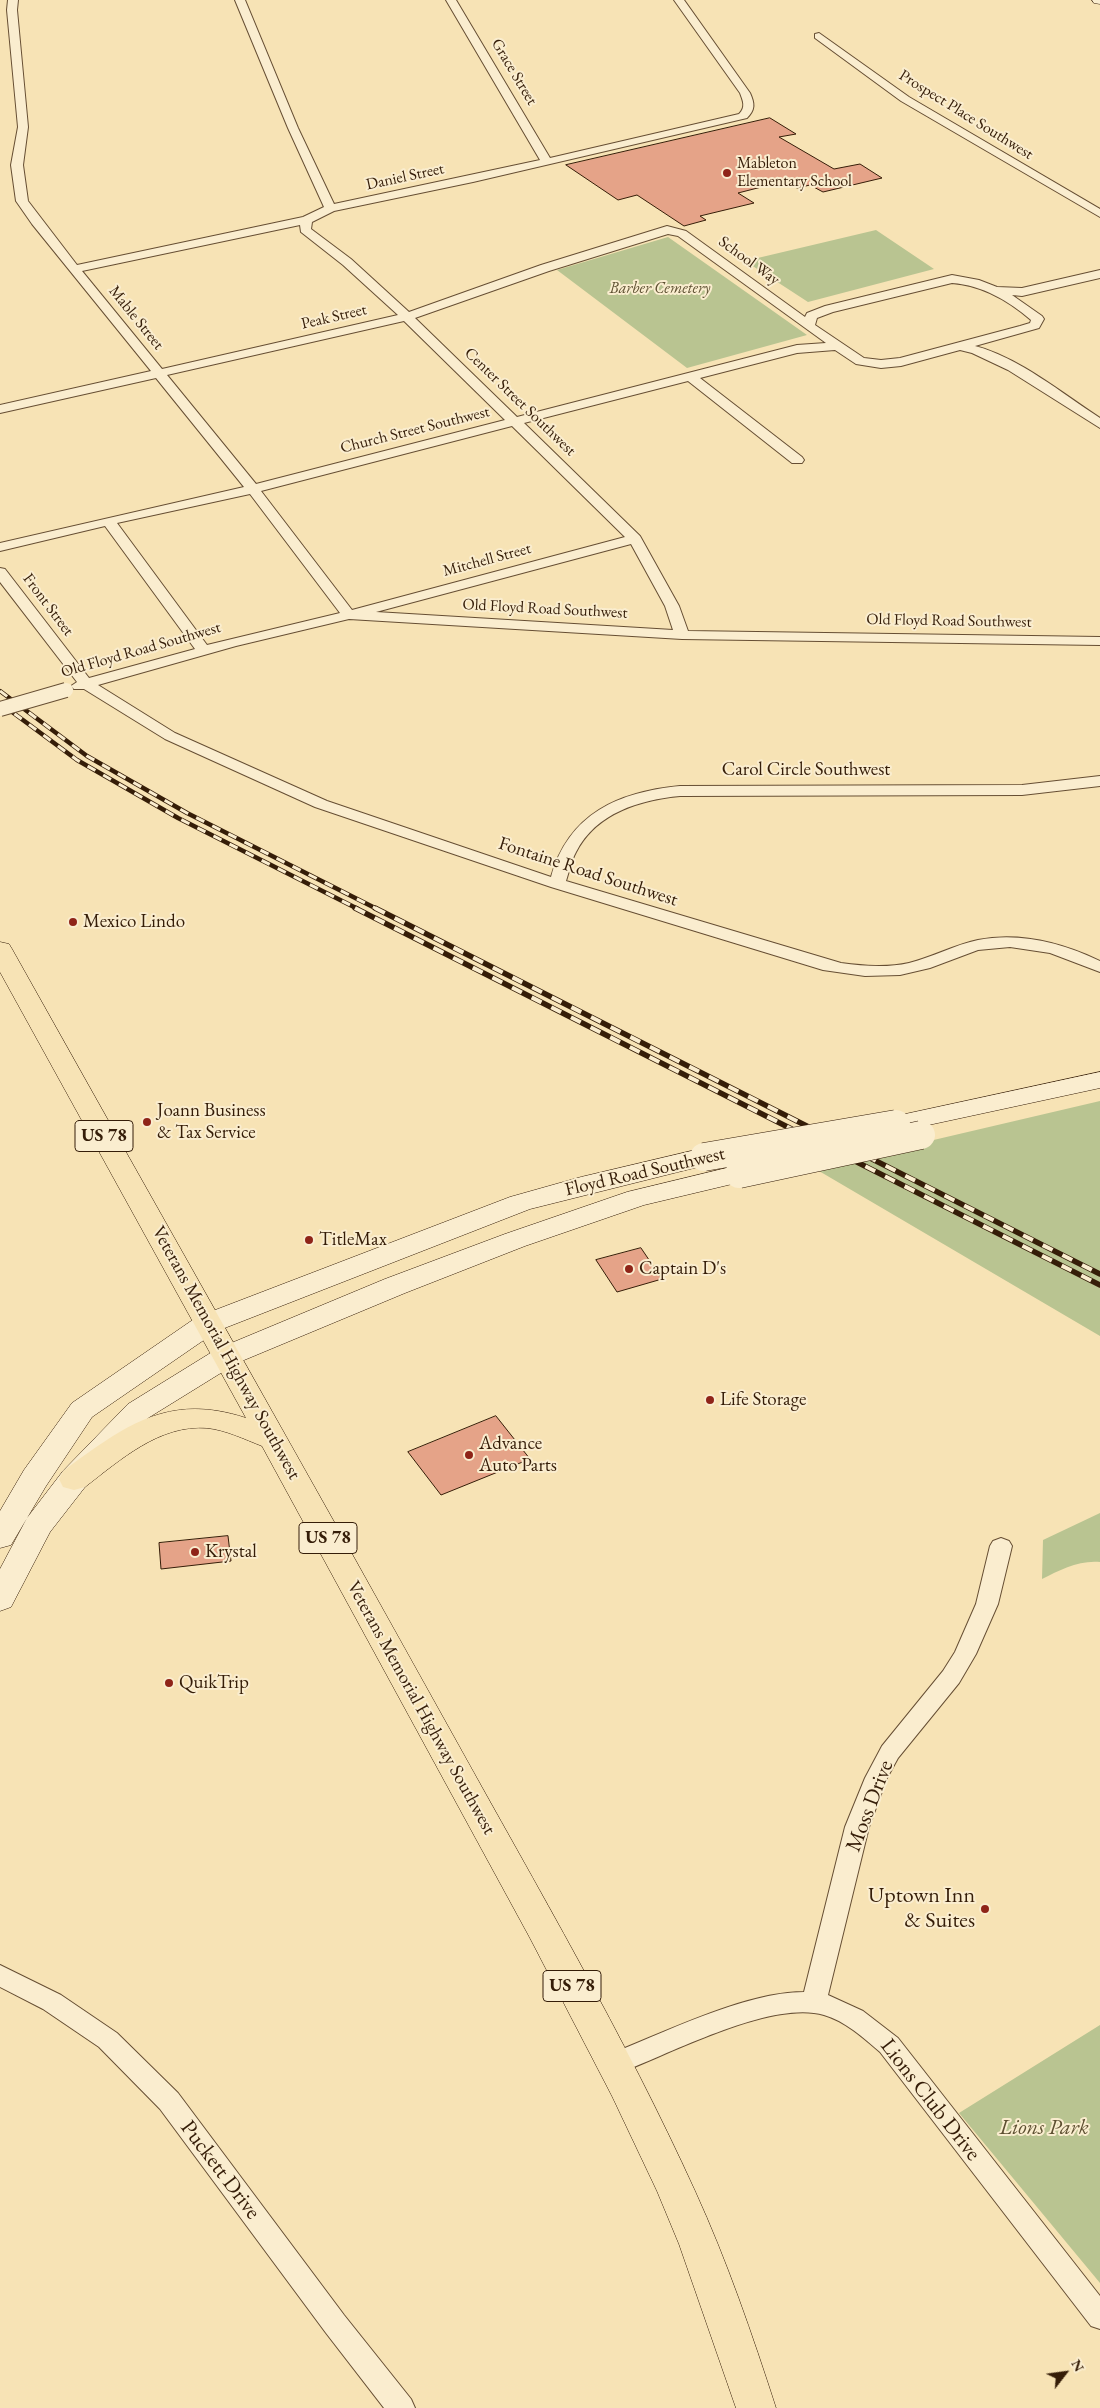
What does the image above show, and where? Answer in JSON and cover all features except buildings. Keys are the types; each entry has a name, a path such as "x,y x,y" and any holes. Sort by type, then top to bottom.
{"main road":[{"name":"Veterans Memorial Highway Southwest","path":"0,949 139,1197 207,1324 273,1439 614,2064 676,2192 736,2342 756,2408"},
{"name":"Floyd Road Southwest","path":"0,1537 35,1478 82,1410 207,1324 464,1224 520,1204 581,1186 704,1157 896,1124 1100,1080"},
{"name":"Floyd Road Southwest","path":"0,1599 38,1526 74,1479 138,1411 227,1356 395,1286 514,1240 637,1198 739,1174 1100,1098"},
{"path":"74,1479 138,1434 185,1417 216,1420 273,1439"}],"street":[{"name":"Mable Street","path":"13,0 12,10 23,128 17,165 22,201 74,269 253,490 349,615"},
{"path":"240,0 293,128 330,208"},
{"name":"Grace Street","path":"451,0 547,162"},
{"path":"679,0 709,45 745,93 749,102 748,110 743,116"},
{"name":"Prospect Place Southwest","path":"820,36 905,99 1100,214"},
{"name":"Daniel Street","path":"74,269 307,220 330,208 547,162 720,123 743,116"},
{"name":"Center Street Southwest","path":"307,220 305,230 347,262 407,316 635,539 672,606 682,635"},
{"name":"Peak Street","path":"0,409 160,374 407,316 545,268 667,230"},
{"name":"School Way","path":"667,230 682,233 809,326"},
{"path":"991,289 1022,292 1100,274"},
{"path":"777,303 792,308 812,311 829,309 952,279 971,280 991,289 1038,319 1035,325 959,347 901,362 881,364 860,361 809,326 812,316 829,309"},
{"path":"1020,306 1019,298 1022,292"},
{"path":"797,349 821,334"},
{"path":"990,338 985,344 993,357"},
{"name":"Church Street Southwest","path":"0,547 108,521 253,490 797,349 837,346"},
{"path":"959,347 973,348 993,357 1100,424"},
{"path":"690,376 797,460"},
{"path":"108,521 204,651"},
{"name":"Mitchell Street","path":"349,615 635,539"},
{"name":"Front Street","path":"0,572 86,684"},
{"name":"Old Floyd Road Southwest","path":"0,709 204,651 349,615 682,635 1100,641"},
{"name":"Fontaine Road Southwest","path":"86,684 170,736 322,804 557,884 829,966 853,971 895,971 922,965 977,945 1015,941 1072,953 1100,968"},
{"name":"Carol Circle Southwest","path":"557,884 569,849 587,826 602,814 642,795 696,791 1022,790 1100,782"},
{"name":"Moss Drive","path":"814,2002 857,1827 876,1778 890,1752 951,1676 965,1654 986,1604 1001,1546"},
{"name":"Puckett Drive","path":"0,1975 52,2002 108,2040 169,2101 335,2324 401,2408"},
{"name":"Lions Club Drive","path":"614,2064 733,2018 772,2006 814,2002 855,2019 889,2045 1100,2317"}],"green space":[{"path":"876,230 934,269 808,302 745,261"},
{"name":"Barber Cemetery","path":"668,237 807,335 687,368 557,270"},
{"path":"1100,1101 1100,1336 819,1171 925,1142"},
{"path":"1100,1513 1100,1562 1077,1564 1042,1579 1043,1540"},
{"name":"Lions Park","path":"1100,2025 1100,2283 959,2113"}],"railway":[{"path":"0,691 87,756 187,813 377,909"},
{"path":"0,703 77,760 178,818 358,909"},
{"path":"355,908 1100,1285"},
{"path":"375,908 1100,1274"}],"place":[{"name":"Mableton Elementary School","path":"727,173"},
{"name":"Mexico Lindo","path":"73,922"},
{"name":"Joann Business & Tax Service","path":"147,1122"},
{"name":"TitleMax","path":"309,1240"},
{"name":"Captain D's","path":"629,1269"},
{"name":"Life Storage","path":"710,1400"},
{"name":"Advance Auto Parts","path":"469,1455"},
{"name":"Krystal","path":"195,1552"},
{"name":"QuikTrip","path":"169,1683"},
{"name":"Uptown Inn & Suites","path":"985,1909"}]}
